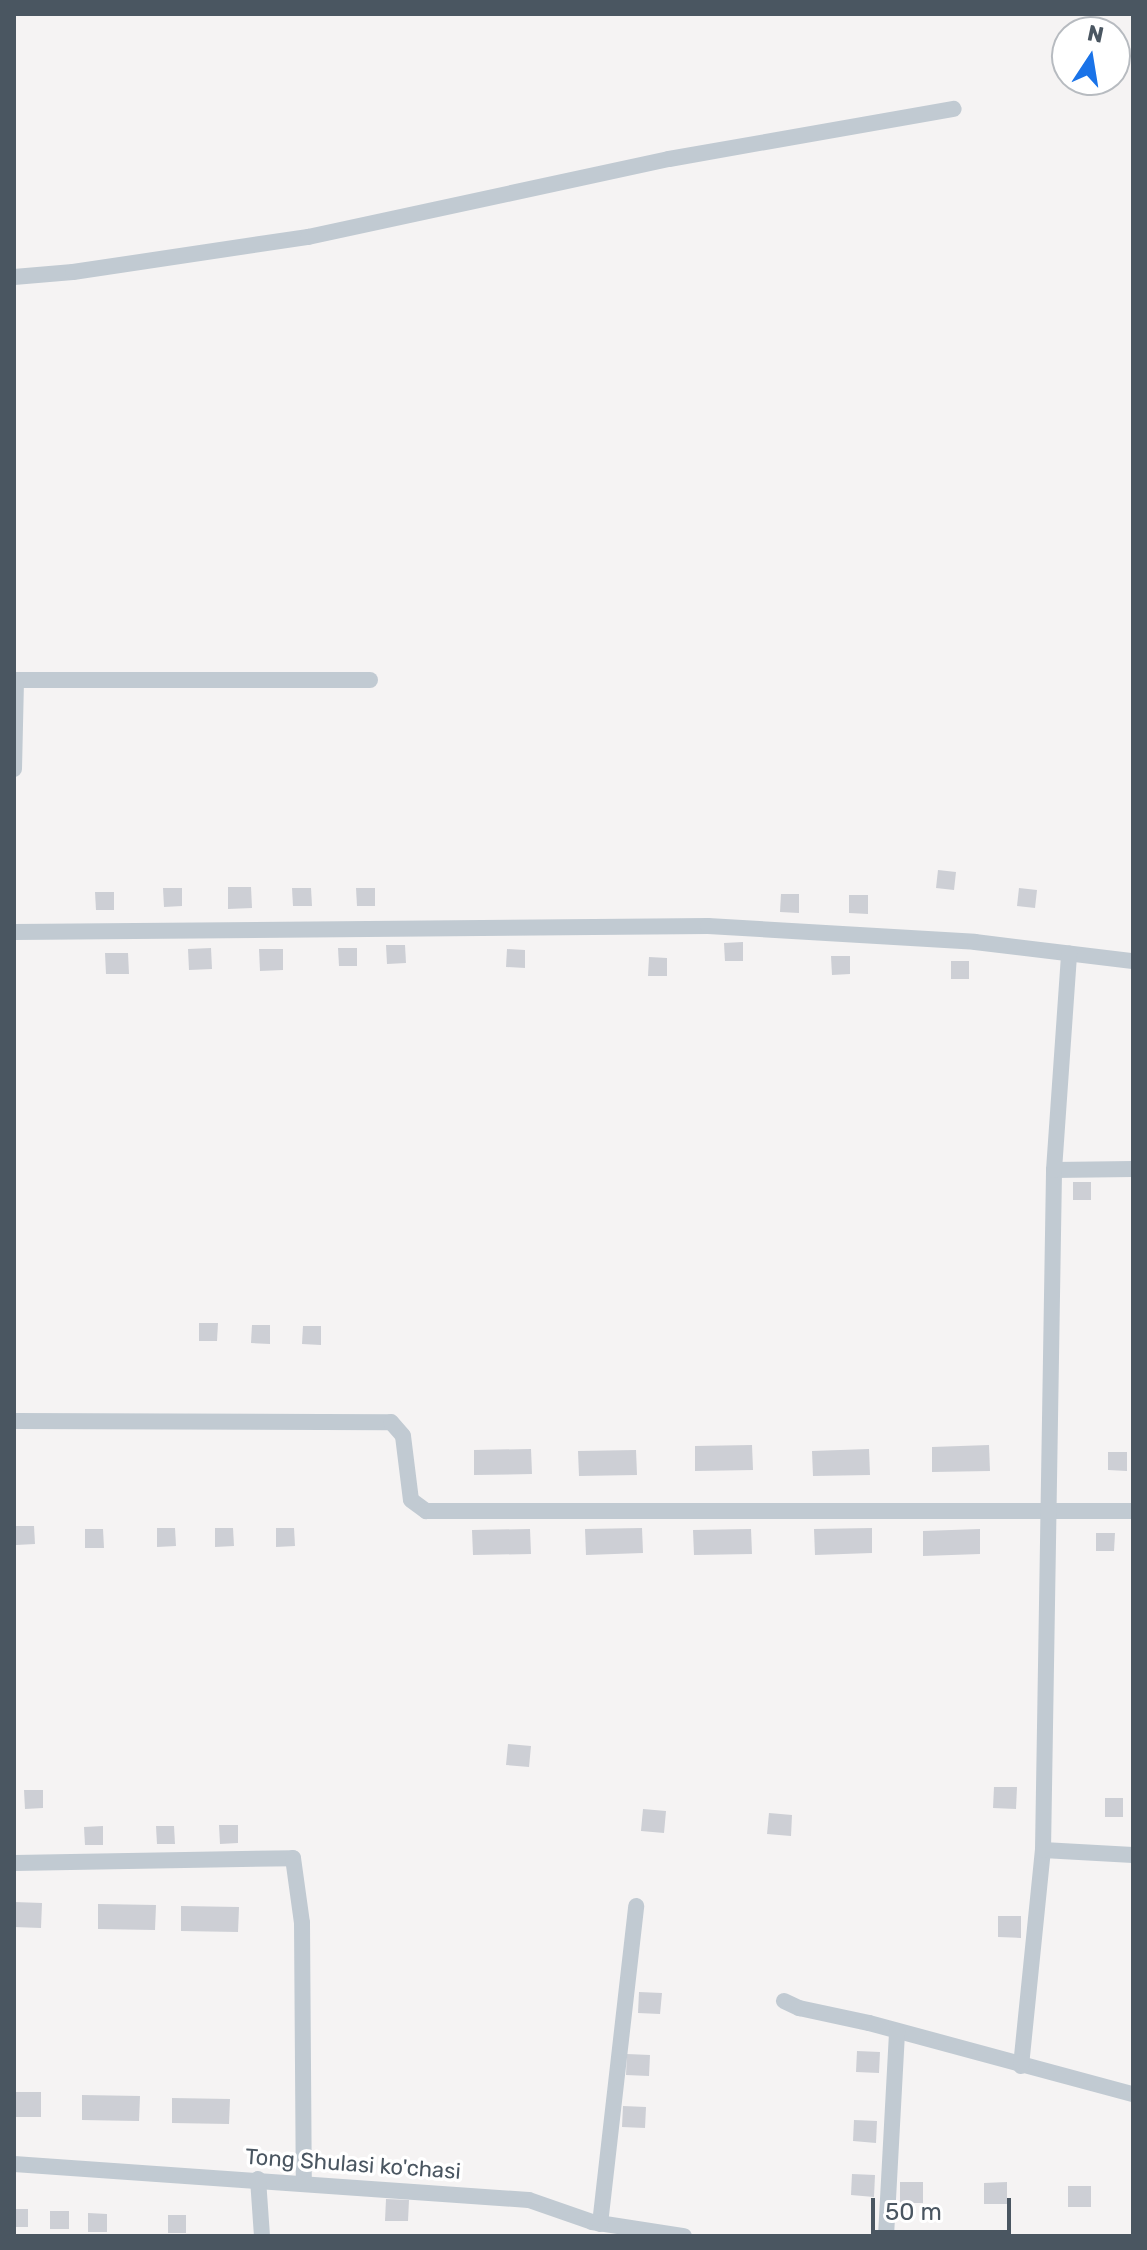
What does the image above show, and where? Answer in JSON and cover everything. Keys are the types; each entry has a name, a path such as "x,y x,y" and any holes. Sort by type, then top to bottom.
{"street":[{"path":"14,277 73,272 308,237 669,159 954,109"},
{"path":"14,769 15,680 370,680"},
{"path":"14,932 708,926 975,942 1133,961"},
{"path":"1021,2066 1043,1850 1054,1170 1069,954"},
{"path":"1054,1170 1133,1169"},
{"path":"14,1421 391,1422 403,1436 411,1500 426,1511 1133,1511"},
{"path":"1043,1850 1133,1855"},
{"path":"14,1863 293,1858 302,1923 304,2182"},
{"path":"600,2224 636,1906"},
{"path":"784,2001 799,2008 1133,2094"},
{"path":"886,2236 897,2031"},
{"name":"Tong Shulasi ko'chasi","path":"14,2164 529,2200 600,2224 684,2236"},
{"path":"258,2179 262,2236"}],"building":[{"path":"938,870 956,872 954,890 936,888"},
{"path":"228,887 251,887 252,908 228,909"},
{"path":"163,888 182,888 182,906 164,907"},
{"path":"292,888 311,888 312,906 293,906"},
{"path":"356,888 375,888 375,906 357,906"},
{"path":"1019,888 1037,890 1035,908 1017,906"},
{"path":"95,892 114,892 114,910 96,910"},
{"path":"781,894 799,894 799,913 780,912"},
{"path":"849,895 868,895 868,914 849,913"},
{"path":"743,942 743,961 725,961 724,943"},
{"path":"386,945 405,945 406,963 387,964"},
{"path":"211,948 212,969 189,970 188,949"},
{"path":"338,948 357,948 357,966 339,966"},
{"path":"259,949 283,949 283,970 260,971"},
{"path":"507,949 525,950 525,968 506,967"},
{"path":"105,953 128,953 129,974 106,974"},
{"path":"831,956 850,956 850,974 832,975"},
{"path":"649,957 667,958 667,976 648,976"},
{"path":"951,961 969,961 969,979 951,979"},
{"path":"1073,1182 1091,1182 1091,1200 1073,1200"},
{"path":"199,1323 218,1323 217,1341 199,1341"},
{"path":"252,1325 270,1325 270,1344 251,1343"},
{"path":"303,1326 321,1326 321,1345 302,1344"},
{"path":"752,1445 753,1470 695,1471 695,1446"},
{"path":"989,1445 990,1471 932,1472 932,1447"},
{"path":"531,1449 532,1474 474,1475 474,1450"},
{"path":"869,1449 870,1475 813,1476 812,1451"},
{"path":"636,1450 637,1475 579,1476 578,1451"},
{"path":"1108,1452 1127,1452 1127,1471 1108,1470"},
{"path":"16,1526 34,1526 35,1544 16,1545"},
{"path":"157,1528 175,1528 176,1546 157,1547"},
{"path":"215,1528 233,1528 234,1546 215,1547"},
{"path":"276,1528 294,1528 295,1546 276,1547"},
{"path":"642,1528 643,1553 586,1555 585,1529"},
{"path":"872,1528 872,1553 815,1555 814,1529"},
{"path":"85,1529 103,1529 104,1548 85,1548"},
{"path":"530,1529 531,1554 473,1555 472,1530"},
{"path":"751,1529 752,1554 694,1555 693,1530"},
{"path":"980,1529 980,1554 923,1556 923,1531"},
{"path":"1096,1533 1115,1533 1114,1551 1096,1551"},
{"path":"508,1744 531,1746 529,1767 506,1765"},
{"path":"994,1787 1017,1787 1016,1809 993,1808"},
{"path":"24,1790 43,1790 43,1808 25,1809"},
{"path":"1105,1798 1123,1798 1123,1817 1105,1817"},
{"path":"643,1809 666,1811 664,1833 641,1831"},
{"path":"769,1813 792,1815 791,1836 767,1834"},
{"path":"219,1825 238,1825 238,1843 220,1844"},
{"path":"103,1826 103,1845 85,1845 84,1827"},
{"path":"156,1826 174,1826 175,1844 157,1844"},
{"path":"14,1902 42,1903 41,1928 14,1927"},
{"path":"98,1904 156,1905 155,1930 98,1929"},
{"path":"181,1906 239,1907 238,1932 181,1931"},
{"path":"998,1916 1021,1916 1021,1938 998,1937"},
{"path":"639,1992 662,1993 660,2014 638,2013"},
{"path":"857,2051 880,2052 879,2073 856,2072"},
{"path":"627,2054 650,2055 649,2076 626,2075"},
{"path":"14,2092 41,2092 41,2117 14,2117"},
{"path":"82,2095 140,2096 139,2121 82,2120"},
{"path":"172,2098 230,2099 229,2124 172,2123"},
{"path":"623,2106 646,2107 645,2128 622,2127"},
{"path":"854,2120 877,2121 876,2143 853,2141"},
{"path":"852,2174 875,2175 874,2197 851,2195"},
{"path":"900,2182 923,2182 923,2203 900,2203"},
{"path":"1007,2182 1007,2204 984,2204 984,2183"},
{"path":"1068,2186 1091,2186 1091,2207 1068,2207"},
{"path":"386,2199 409,2200 408,2221 385,2221"},
{"path":"14,2209 28,2209 28,2227 14,2227"},
{"path":"50,2211 69,2211 69,2229 50,2229"},
{"path":"88,2213 107,2214 107,2232 88,2232"},
{"path":"168,2215 186,2215 186,2233 168,2233"}]}
